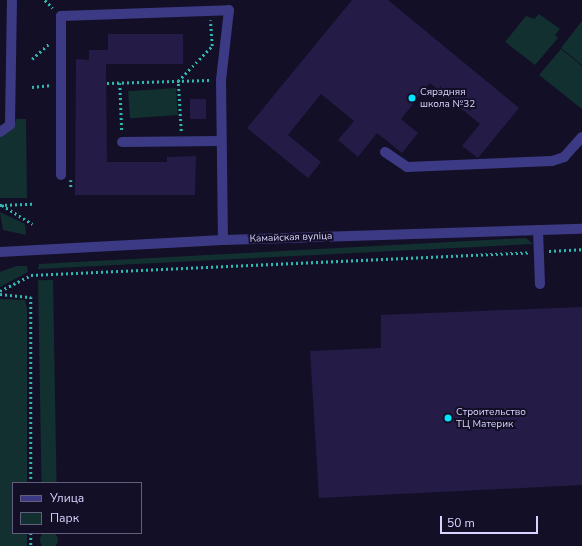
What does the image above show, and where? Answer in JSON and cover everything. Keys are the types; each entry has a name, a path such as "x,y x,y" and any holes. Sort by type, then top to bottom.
{"street":[{"path":"0,132 10,125 12,0"},
{"path":"61,175 61,16 229,10 221,80 220,141 223,240"},
{"path":"385,152 407,167 552,161 564,157 582,137"},
{"path":"122,142 220,141"},
{"name":"Камайская вуліца","path":"0,252 223,240 582,229"},
{"path":"538,230 540,284"}],"path":[{"path":"181,142 178,81 212,46 210,20 202,21"},
{"path":"107,83 221,80"},
{"path":"120,83 122,142"},
{"path":"71,171 71,187"},
{"path":"1,205 33,204"},
{"path":"1,205 32,224"},
{"path":"0,293 31,275 582,250"},
{"path":"0,293 31,296 31,482"},
{"path":"31,534 31,546"}],"green space":[{"path":"539,14 560,29 555,35 558,38 535,65 505,42 526,16 534,19"},
{"path":"582,21 582,65 561,48"},
{"path":"561,49 582,66 582,109 539,75"},
{"path":"176,88 178,115 130,118 128,91"},
{"path":"16,119 26,119 27,198 0,198 0,137 13,129"},
{"path":"0,212 25,224 26,235 3,230"},
{"path":"526,238 533,244 38,269 39,264"},
{"path":"16,266 27,266 28,272 0,287 0,272"},
{"path":"38,280 53,280 57,482 42,482"},
{"path":"0,299 25,300 27,309 27,482 12,482 12,534 27,534 27,546 0,546"},
{"path":"43,534 55,534 57,537 57,543 54,547 44,547 40,540"}],"building":[{"path":"352,0 388,0 519,108 478,158 462,146 480,124 430,83 401,119 418,133 402,153 377,133 358,157 338,140 354,121 321,94 288,135 321,162 308,178 247,128"},
{"path":"108,34 183,34 183,64 106,64 107,162 167,162 167,157 196,156 195,195 75,195 76,59 89,60 89,50 108,50"},
{"path":"190,99 206,99 206,119 190,119"},
{"name":"Строительство ТЦ Материк","path":"582,307 582,485 319,498 310,351 381,348 381,315"}],"place":[{"name":"Сярэдняя школа №32","path":"412,98"},
{"name":"Строительство ТЦ Материк","path":"448,418"}]}
